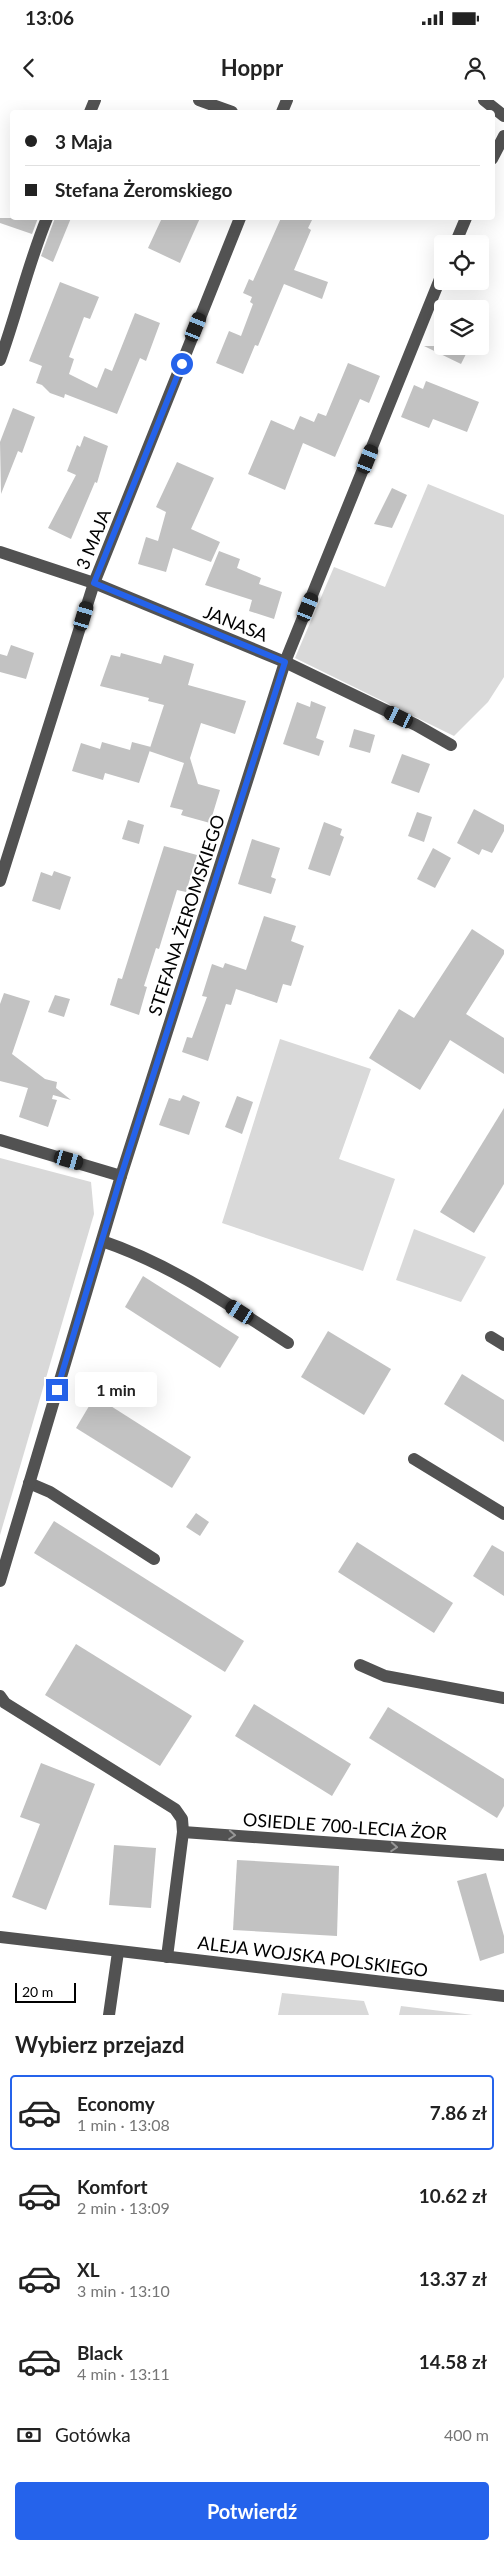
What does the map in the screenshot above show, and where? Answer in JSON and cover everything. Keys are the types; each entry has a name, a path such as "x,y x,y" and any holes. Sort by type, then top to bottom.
{"street":[{"path":"199,100 226,110"},
{"path":"484,100 504,116"},
{"path":"495,153 504,136"},
{"path":"0,360 16,315 32,254 46,220"},
{"name":"3 MAJA","path":"0,881 94,583 239,220"},
{"path":"459,235 465,220"},
{"name":"STEFANA ŻEROMSKIEGO","path":"0,1581 121,1176 285,662 436,290"},
{"name":"JANASA","path":"0,552 94,583 285,662 416,725 451,745"},
{"path":"0,1140 121,1176"},
{"path":"102,1241 127,1250 193,1281 288,1343"},
{"path":"491,1337 504,1345"},
{"path":"414,1459 504,1514"},
{"path":"29,1483 50,1492 154,1559"},
{"path":"360,1665 385,1676 504,1698"},
{"path":"0,1696 5,1702 174,1809 182,1819 183,1832 167,1957"},
{"name":"OSIEDLE 700-LECIA ŻOR","path":"183,1832 504,1854"},
{"name":"ALEJA WOJSKA POLSKIEGO","path":"0,1937 504,1996"},
{"path":"109,2015 118,1952"}],"shaded area":[{"path":"428,484 504,515 504,677 488,702 454,736 295,658 334,567 385,587"},
{"path":"280,1039 371,1069 339,1159 395,1179 363,1271 222,1223"},
{"path":"0,1158 91,1182 94,1214 0,1535"},
{"path":"414,1229 486,1257 461,1302 396,1280"},
{"path":"282,1993 364,2001 369,2015 278,2015"},
{"path":"401,2006 473,2015 399,2015"}],"building":[{"path":"0,218 37,220 32,234 0,223"},
{"path":"54,220 70,220 53,262 41,256"},
{"path":"161,220 199,220 180,263 148,248"},
{"path":"280,220 312,220 308,228 311,230 294,270 328,282 322,299 284,284 258,346 255,345 243,374 216,363 229,331 241,336 253,304 250,302 252,297 243,293 249,279 253,281"},
{"path":"60,282 99,297 90,319 84,317 69,357 74,359 69,374 97,388 105,368 112,371 135,313 160,323 146,361 140,358 117,414 65,394 64,398 50,393 42,385 36,383 42,366 29,361"},
{"path":"424,346 434,346 434,351"},
{"path":"442,355 466,355 461,364"},
{"path":"348,363 380,376 369,403 360,399 335,457 303,443 285,490 248,474 271,420 294,430 300,416 314,422 318,413 326,416"},
{"path":"426,381 479,402 467,432 433,419 429,428 401,417 414,385 423,389"},
{"path":"13,408 35,417 22,453 18,451 1,494 0,442"},
{"path":"84,436 108,446 97,483 95,482 71,539 48,528 76,475 67,471 77,445 80,447"},
{"path":"177,462 214,478 191,529 220,542 211,562 173,548 166,572 138,564 146,537 158,541 166,512 156,507"},
{"path":"392,488 407,495 392,528 374,524"},
{"path":"219,551 240,559 237,568 261,578 259,584 282,592 274,619 249,611 252,600 205,585"},
{"path":"11,645 34,653 26,679 0,672 0,654 7,656"},
{"path":"121,653 161,664 164,655 194,664 188,685 246,701 235,734 201,723 190,758 198,784 220,790 210,823 181,815 183,810 170,807 184,763 149,751 164,705 148,701 149,698 100,686 111,655 120,657"},
{"path":"311,701 326,707 316,738 324,741 319,756 283,744 297,702 310,707"},
{"path":"354,729 375,735 370,753 349,747"},
{"path":"102,742 130,750 132,742 151,747 139,783 105,773 103,780 72,771 81,743 100,749"},
{"path":"402,754 430,764 419,793 391,783"},
{"path":"474,809 504,825 504,831 492,853 482,849 479,855 457,843"},
{"path":"417,812 432,817 424,842 408,836"},
{"path":"128,820 144,825 139,844 122,839"},
{"path":"324,822 342,829 340,835 344,837 330,876 308,869"},
{"path":"252,839 280,848 271,877 276,879 271,894 238,884"},
{"path":"164,846 197,855 186,892 177,890 159,949 156,948 144,986 147,987 139,1015 110,1005 118,978 122,979"},
{"path":"433,848 451,858 435,888 417,879"},
{"path":"54,871 71,877 60,910 32,901 41,872 52,876"},
{"path":"264,916 296,926 291,941 304,946 291,986 283,984 277,1003 236,989 231,1005 226,1004 208,1061 182,1052 187,1037 192,1038 207,997 202,996 212,964 223,968 225,963 246,970"},
{"path":"472,929 504,950 504,954 466,1014 504,1038 504,1074 450,1040 420,1090 369,1058 399,1009 414,1018"},
{"path":"4,993 30,1001 12,1054 45,1079 57,1082 56,1088 71,1100 53,1095 52,1099 57,1100 48,1127 19,1117 28,1088 0,1081 0,1004"},
{"path":"55,995 70,999 64,1017 48,1012"},
{"path":"183,1095 200,1102 189,1135 159,1125 169,1098 180,1101"},
{"path":"237,1096 253,1102 242,1134 225,1127"},
{"path":"504,1108 504,1184 474,1233 440,1212"},
{"path":"143,1276 239,1337 220,1368 125,1307"},
{"path":"328,1331 391,1369 364,1415 301,1377"},
{"path":"462,1374 504,1400 504,1442 444,1404"},
{"path":"95,1396 191,1457 172,1488 76,1428"},
{"path":"196,1513 209,1522 200,1536 186,1527"},
{"path":"54,1521 244,1641 225,1672 34,1553"},
{"path":"357,1542 453,1603 434,1633 338,1572"},
{"path":"492,1545 504,1552 504,1596 473,1576"},
{"path":"76,1644 192,1716 160,1766 45,1695"},
{"path":"254,1704 351,1764 332,1796 235,1736"},
{"path":"388,1707 504,1779 504,1806 497,1818 369,1738"},
{"path":"41,1763 95,1784 46,1910 12,1897 40,1824 20,1817"},
{"path":"114,1845 156,1848 151,1908 109,1905"},
{"path":"237,1860 339,1866 337,1936 233,1930"},
{"path":"486,1873 504,1936 504,1953 480,1961 457,1881"}],"route":[{"path":"57,1390 121,1176 285,662 94,583 182,364"}]}
